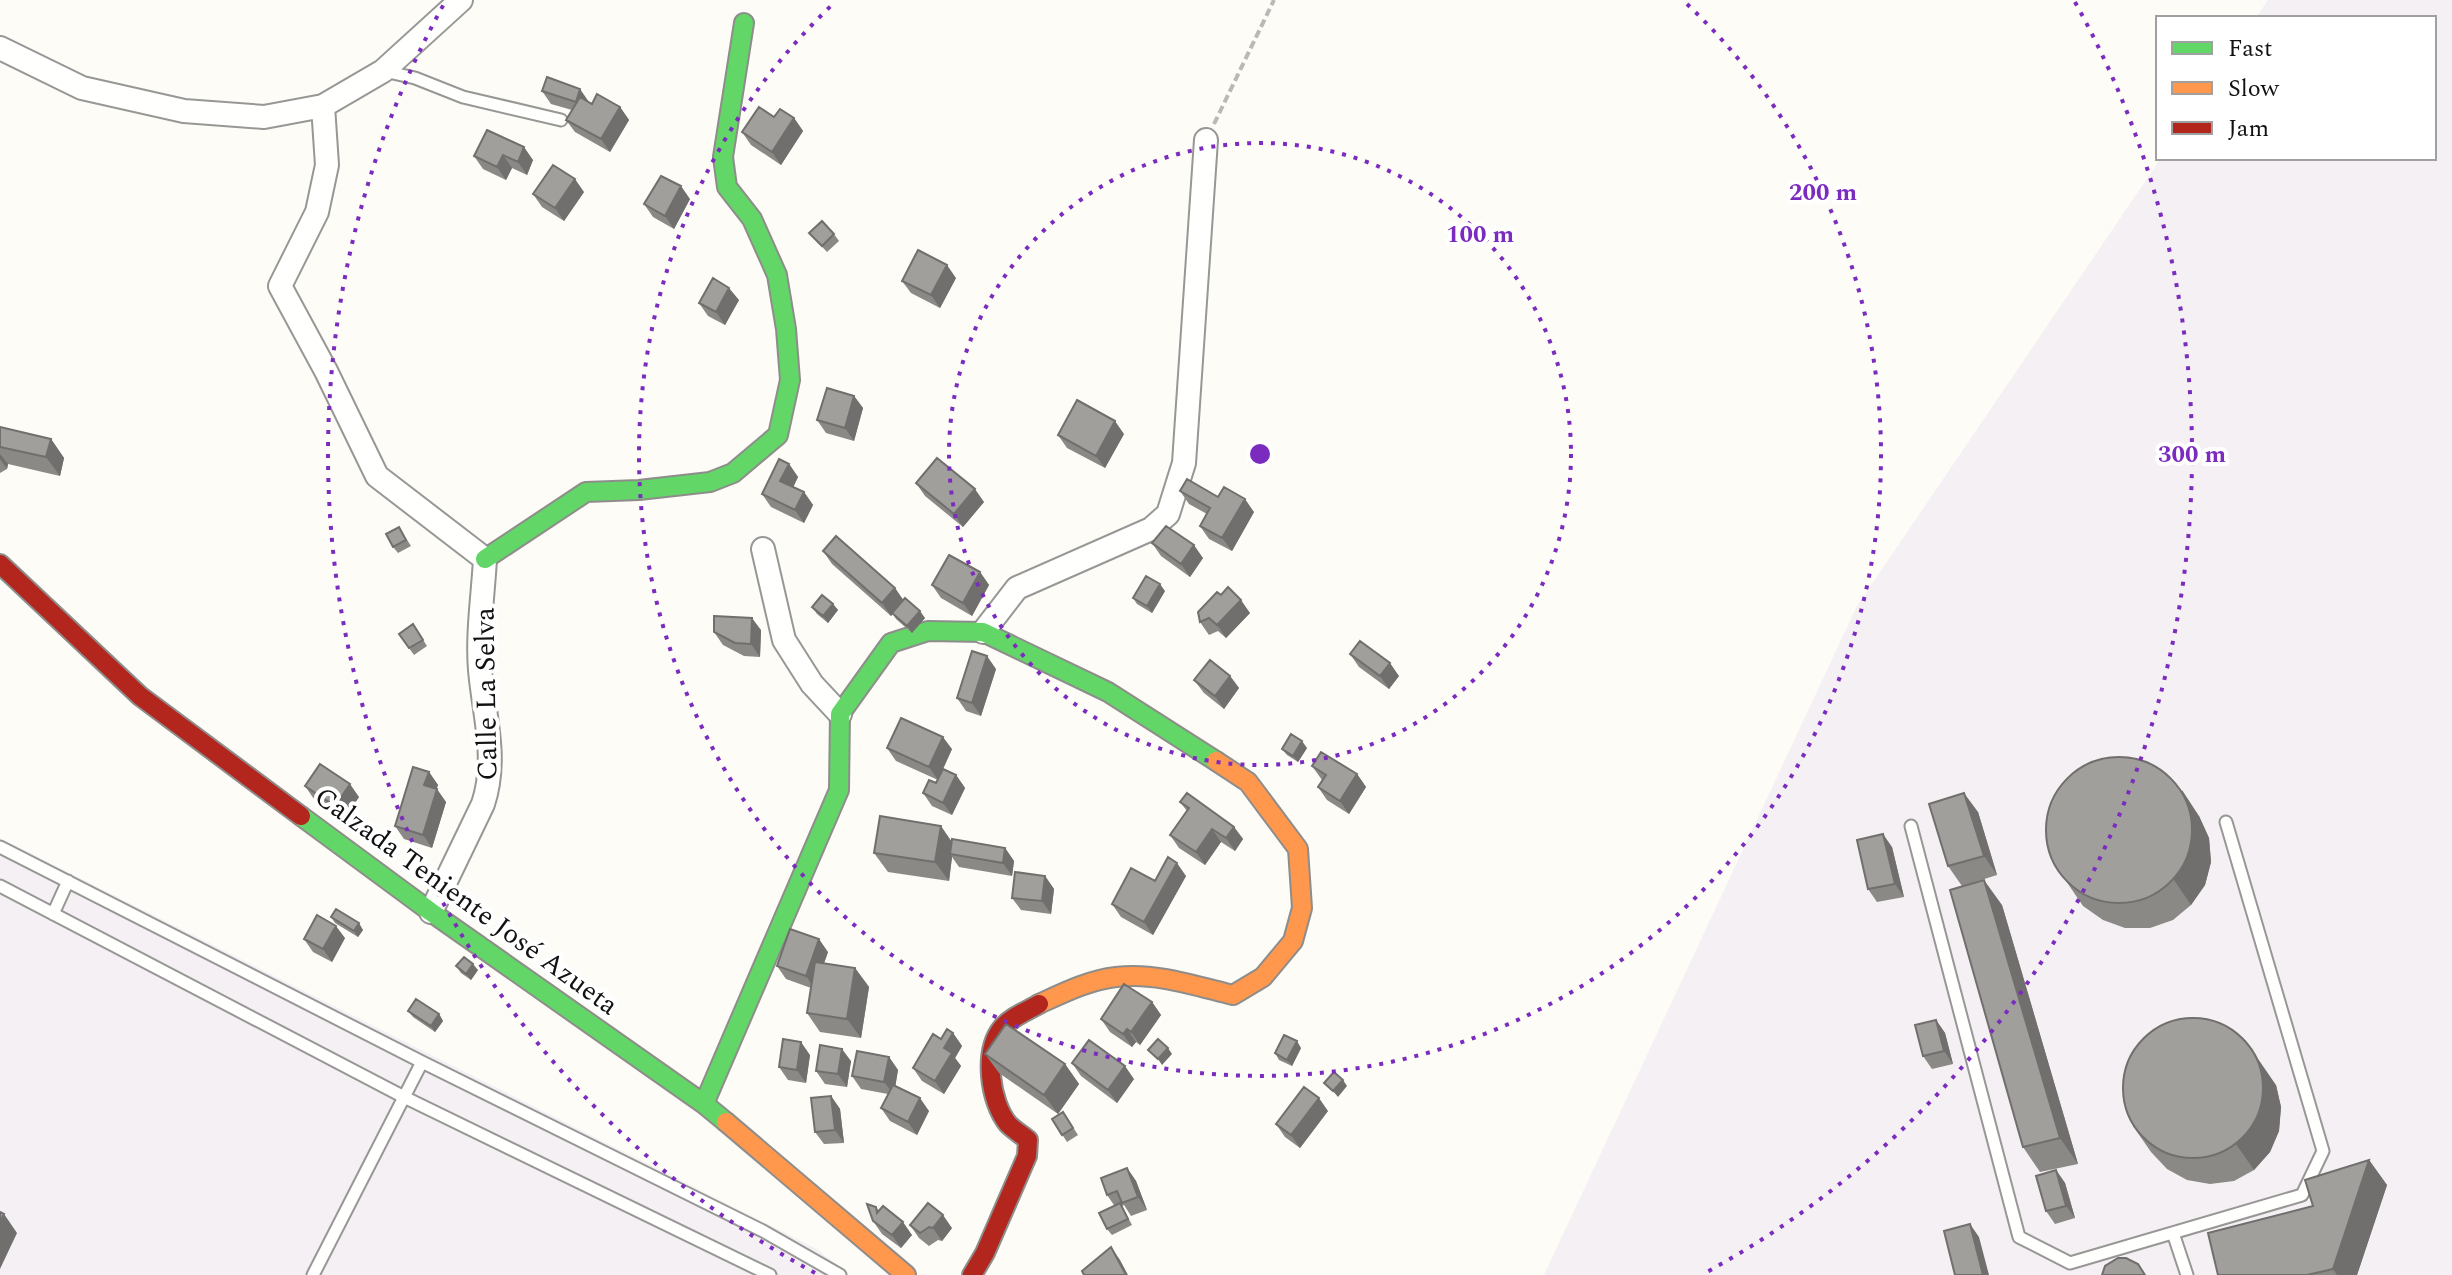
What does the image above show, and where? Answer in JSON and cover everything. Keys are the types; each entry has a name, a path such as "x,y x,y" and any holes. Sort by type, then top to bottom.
{"street":[{"path":"0,48 82,88 184,111 264,117 323,106 383,71 461,0"},
{"path":"323,106 327,165 317,212 280,286 377,476 485,559 586,492 710,482 733,473 778,435 790,380 777,275 752,219 727,187 723,157 744,23"},
{"path":"983,632 1017,588 1151,529 1168,514 1184,463 1206,140"},
{"path":"763,549 784,640 812,684 840,714"},
{"name":"Calle La Selva","path":"431,912 489,786 492,764 480,668 485,559"},
{"name":"Calzada Teniente José Azueta","path":"0,564 140,696 431,912 704,1104 906,1275"},
{"path":"704,1104 839,790 840,714 891,643 928,631 983,632 1108,692 1248,782 1298,849 1302,908 1293,941 1263,977 1233,995 1159,978 1116,976 1043,1001 1002,1028 991,1058 995,1099 1008,1124 1028,1140 1027,1156 985,1253 972,1275"}],"lane":[{"path":"383,71 415,78 463,97 561,120"},
{"path":"1911,826 2019,1237 2070,1263 2302,1195 2323,1151 2226,822"},
{"path":"0,847 763,1231 840,1275"},
{"path":"53,914 68,881"},
{"path":"0,886 404,1097 770,1275"},
{"path":"313,1275 422,1062"},
{"path":"2173,1233 2187,1275"}],"path":[{"path":"1206,140 1274,0"}],"shaded area":[{"path":"2268,0 2452,0 2452,1275 1544,1275 1857,606 2160,160 2436,160 2436,16 2257,16"},
{"path":"0,838 817,1249 849,1275 0,1275"}],"building":[{"path":"547,77 580,89 576,102 542,91"},
{"path":"597,94 620,107 601,139 566,120 580,97 592,104"},
{"path":"759,107 774,117 780,109 794,118 772,152 742,132"},
{"path":"487,130 524,147 518,162 503,155 497,167 474,156"},
{"path":"553,165 575,179 555,208 533,194"},
{"path":"661,176 681,186 665,216 644,204"},
{"path":"822,221 834,234 822,246 809,233"},
{"path":"918,250 947,265 931,295 902,281"},
{"path":"713,278 729,288 716,312 699,303"},
{"path":"827,388 854,396 845,428 817,420"},
{"path":"1077,400 1115,421 1096,456 1058,435"},
{"path":"0,427 51,439 46,457 0,447"},
{"path":"937,458 975,489 954,514 916,483"},
{"path":"779,459 789,464 780,481 804,492 795,510 762,494"},
{"path":"1187,479 1218,497 1224,487 1245,499 1222,538 1200,526 1210,508 1180,491"},
{"path":"1166,526 1194,545 1181,564 1152,543"},
{"path":"399,527 406,540 393,547 386,534"},
{"path":"836,536 895,588 882,603 823,551"},
{"path":"949,555 980,572 963,603 932,585"},
{"path":"1146,576 1160,584 1147,606 1133,598"},
{"path":"1228,587 1241,600 1217,625 1209,618 1200,622 1198,612 1217,592 1221,595"},
{"path":"822,595 833,604 823,616 812,607"},
{"path":"905,598 920,611 907,626 892,613"},
{"path":"714,616 752,618 751,644 735,643 714,632"},
{"path":"413,624 423,640 409,648 399,634"},
{"path":"1360,641 1390,663 1380,676 1350,654"},
{"path":"972,651 987,656 972,703 957,698"},
{"path":"1210,660 1230,676 1215,696 1194,680"},
{"path":"901,718 943,737 929,767 887,748"},
{"path":"1291,734 1302,741 1293,756 1282,749"},
{"path":"1321,752 1357,774 1340,801 1318,787 1326,775 1312,766"},
{"path":"2119,757 2147,762 2171,778 2187,802 2192,830 2187,858 2171,882 2147,898 2119,903 2091,898 2067,882 2051,858 2046,830 2051,802 2067,778 2091,762"},
{"path":"320,764 350,784 335,806 305,786"},
{"path":"413,767 429,772 424,785 437,789 423,835 395,826"},
{"path":"943,769 956,775 943,803 923,793 929,780 936,783"},
{"path":"1187,793 1234,827 1226,838 1212,829 1196,852 1170,835 1189,808 1180,802"},
{"path":"1964,793 1984,856 1948,866 1929,804"},
{"path":"880,816 941,826 935,862 874,853"},
{"path":"1883,834 1895,884 1868,889 1857,840"},
{"path":"952,839 1005,848 1003,863 950,854"},
{"path":"1168,857 1177,863 1144,922 1112,904 1131,868 1155,881"},
{"path":"1015,872 1045,876 1042,901 1012,898"},
{"path":"1984,880 2060,1138 2023,1147 1950,890"},
{"path":"336,909 359,923 354,931 331,917"},
{"path":"317,915 336,926 323,949 304,939"},
{"path":"790,929 819,939 806,976 777,966"},
{"path":"464,957 473,964 466,974 456,966"},
{"path":"815,962 855,968 847,1019 807,1013"},
{"path":"1124,984 1152,1002 1131,1032 1127,1029 1123,1034 1101,1019"},
{"path":"416,999 439,1014 431,1026 408,1011"},
{"path":"2193,1018 2220,1023 2243,1038 2258,1061 2263,1088 2258,1115 2243,1138 2220,1153 2193,1158 2166,1153 2143,1138 2128,1115 2123,1088 2128,1061 2143,1038 2166,1023"},
{"path":"1936,1020 1944,1051 1923,1056 1915,1025"},
{"path":"1006,1024 1065,1064 1044,1095 985,1054"},
{"path":"947,1029 953,1033 944,1048 952,1053 935,1081 913,1068 933,1034 941,1039"},
{"path":"1284,1035 1297,1041 1287,1060 1275,1053"},
{"path":"783,1039 801,1042 797,1070 779,1067"},
{"path":"1158,1039 1168,1048 1158,1059 1148,1050"},
{"path":"1089,1040 1125,1066 1108,1090 1072,1063"},
{"path":"820,1045 842,1049 838,1074 816,1071"},
{"path":"857,1051 889,1057 884,1082 852,1076"},
{"path":"1334,1072 1343,1080 1333,1091 1324,1083"},
{"path":"893,1085 920,1098 908,1122 881,1108"},
{"path":"1304,1087 1319,1098 1291,1135 1276,1124"},
{"path":"831,1096 835,1130 815,1132 811,1098"},
{"path":"1063,1112 1073,1128 1062,1135 1052,1119"},
{"path":"2369,1160 2333,1269 2307,1275 2218,1275 2208,1233 2313,1206 2305,1180"},
{"path":"1127,1168 1138,1197 1122,1203 1117,1191 1107,1195 1101,1178"},
{"path":"2056,1170 2066,1206 2046,1211 2036,1176"},
{"path":"928,1203 943,1215 933,1228 920,1233 910,1225"},
{"path":"1120,1203 1128,1219 1107,1229 1099,1213"},
{"path":"867,1204 876,1207 877,1213 883,1206 903,1222 892,1235 873,1221"},
{"path":"1970,1224 1983,1275 1955,1275 1944,1231"},
{"path":"1111,1247 1126,1275 1084,1275 1082,1271"},
{"path":"2118,1258 2138,1264 2145,1275 2102,1275 2105,1266"}],"traffic: fast":[{"path":"485,559 586,492 710,482 733,473 778,435 790,380 777,275 752,219 727,187 723,157 744,23"},
{"path":"704,1104 839,790 840,714 891,643 928,631 983,632 1108,692 1216,761"},
{"path":"301,816 726,1122"}],"traffic: slow":[{"path":"1039,1004 1096,981 1131,976 1175,981 1233,995 1263,977 1293,941 1302,908 1298,849 1248,782 1216,761"},
{"path":"726,1122 906,1275"}],"traffic: jam":[{"path":"0,564 140,696 301,816"},
{"path":"972,1275 985,1253 1027,1156 1028,1140 1008,1124 997,1103 991,1077 992,1050 1006,1024 1039,1004"}]}
